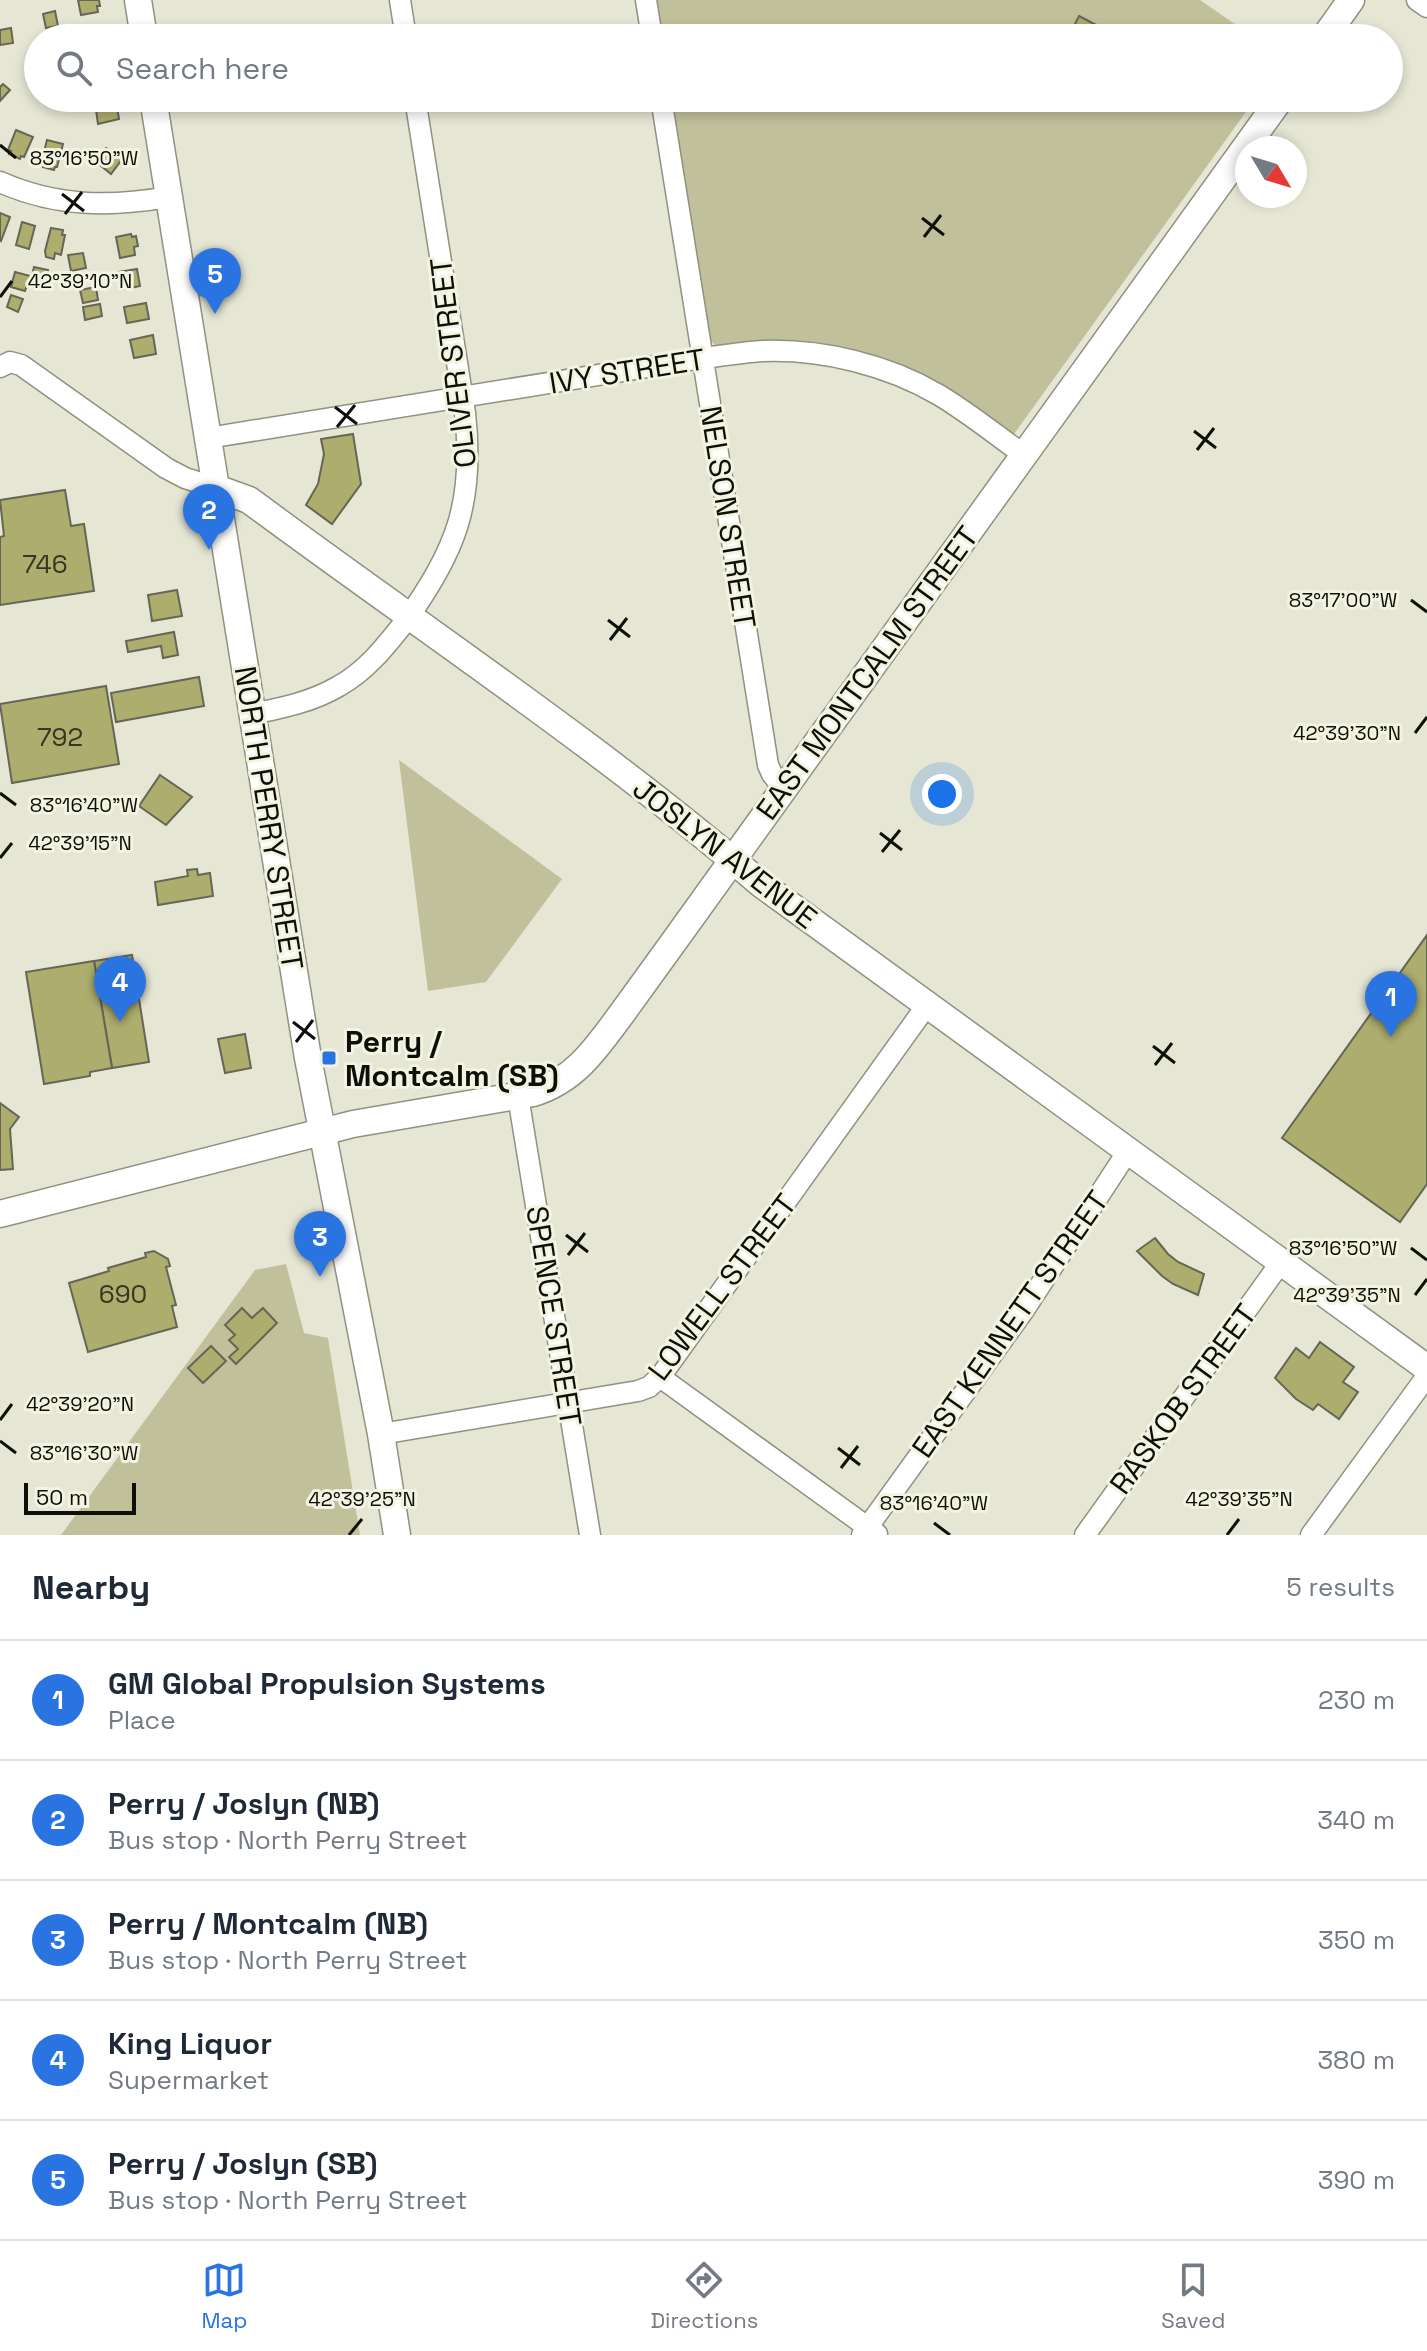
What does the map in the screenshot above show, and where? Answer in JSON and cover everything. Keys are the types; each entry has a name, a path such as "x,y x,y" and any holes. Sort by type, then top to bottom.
{"main road":[{"path":"138,0 142,24"},
{"path":"1334,24 1351,0"},
{"name":"NORTH PERRY STREET","path":"155,112 302,1021 381,1434 397,1535"},
{"name":"EAST MONTCALM STREET","path":"0,1214 359,1122 533,1093 558,1084 587,1061 1271,112"},
{"name":"JOSLYN AVENUE","path":"216,488 249,500 592,749 761,884 1427,1368"}],"street":[{"path":"400,0 404,24"},
{"path":"646,0 650,24"},
{"path":"1417,0 1427,7"},
{"name":"OLIVER STREET","path":"252,714 305,702 341,685 374,659 408,616 444,561 463,510 469,455 463,397 417,112"},
{"name":"NELSON STREET","path":"663,112 768,765 784,789"},
{"path":"0,182 39,196 81,204 123,204 169,197"},
{"name":"IVY STREET","path":"208,438 763,351 832,357 910,381 949,401 1024,455"},
{"name":"JOSLYN AVENUE","path":"5,364 21,365 166,468 216,488"},
{"name":"LOWELL STREET","path":"381,1434 649,1387 660,1377 927,1005"},
{"name":"SPENCE STREET","path":"518,1096 590,1535"},
{"name":"EAST KENNETT STREET","path":"869,1533 1024,1310 1128,1151"},
{"name":"RASKOB STREET","path":"1085,1535 1281,1262"},
{"path":"1311,1535 1427,1376"},
{"path":"660,1377 869,1533"}],"green space":[{"path":"654,0 1200,0 1235,24 658,24"},
{"path":"671,112 1246,112 1014,434 936,382 870,356 718,347 708,339"},
{"path":"399,760 562,879 486,982 428,991"},
{"path":"286,1264 304,1333 328,1338 360,1535 61,1535 255,1270"}],"building":[{"path":"78,0 99,0 98,12 81,15"},
{"path":"55,11 58,24 45,24 43,14"},
{"path":"1079,16 1094,24 1075,24"},
{"path":"11,28 13,43 0,45 0,30"},
{"path":"3,84 10,90 0,101 0,87"},
{"path":"96,112 118,112 119,119 98,124"},
{"path":"16,130 33,137 24,157 20,159 9,154 11,151 8,150"},
{"path":"47,140 63,144 54,170 41,164"},
{"path":"106,148 123,158 111,174 95,161"},
{"path":"0,213 10,217 1,241 0,240"},
{"path":"22,222 35,226 29,249 16,245"},
{"path":"51,228 63,230 62,235 65,235 61,255 55,253 54,259 46,257 45,251"},
{"path":"131,234 132,237 136,236 138,246 134,247 135,255 120,258 116,237"},
{"path":"83,253 86,268 71,271 68,255"},
{"path":"34,267 48,270 45,283 31,280"},
{"path":"137,269 140,286 121,290 118,272"},
{"path":"15,272 30,276 25,291 11,287"},
{"path":"96,287 98,300 83,303 80,290"},
{"path":"11,295 23,299 18,312 7,307"},
{"path":"146,303 149,319 127,323 124,307"},
{"path":"100,304 102,316 85,320 83,307"},
{"path":"153,335 156,354 134,358 130,340"},
{"path":"353,434 361,484 332,524 306,505 318,484 324,454 321,439"},
{"path":"65,490 71,526 84,524 94,591 0,605 0,537 4,536 0,500"},
{"path":"177,590 182,616 152,621 148,595"},
{"path":"174,632 178,655 163,658 161,646 128,652 126,641"},
{"path":"199,677 204,706 116,722 111,693"},
{"path":"106,686 119,764 12,783 0,704"},
{"path":"160,775 192,797 166,825 139,806"},
{"path":"197,869 198,875 210,873 213,896 158,905 155,882 188,876 187,870"},
{"path":"1427,935 1427,1184 1400,1222 1282,1138"},
{"path":"132,955 149,1062 112,1068 94,961"},
{"path":"94,961 112,1068 90,1072 90,1076 44,1084 26,972"},
{"path":"245,1034 251,1068 225,1073 218,1039"},
{"path":"0,1103 19,1117 10,1129 13,1169 0,1170"},
{"path":"1155,1238 1178,1262 1204,1274 1198,1295 1173,1284 1137,1251"},
{"path":"154,1251 168,1259 170,1266 166,1267 176,1305 172,1306 177,1327 88,1352 69,1283 109,1271 108,1268 146,1257 145,1253"},
{"path":"242,1308 252,1318 263,1308 277,1323 236,1364 229,1357 238,1349 229,1340 235,1335 225,1325"},
{"path":"1320,1342 1354,1367 1343,1382 1358,1392 1339,1419 1318,1404 1313,1410 1296,1399 1275,1378 1296,1348 1309,1358"},
{"path":"211,1346 226,1361 203,1383 188,1368"}],"place":[{"name":"Perry / Joslyn (SB)","path":"215,314"},
{"name":"Perry / Joslyn (NB)","path":"209,550"},
{"name":"King Liquor","path":"120,1022"},
{"name":"GM Global Propulsion Systems","path":"1391,1037"},
{"name":"Perry / Montcalm (SB)","path":"329,1058"},
{"name":"Perry / Montcalm (NB)","path":"320,1277"}]}
